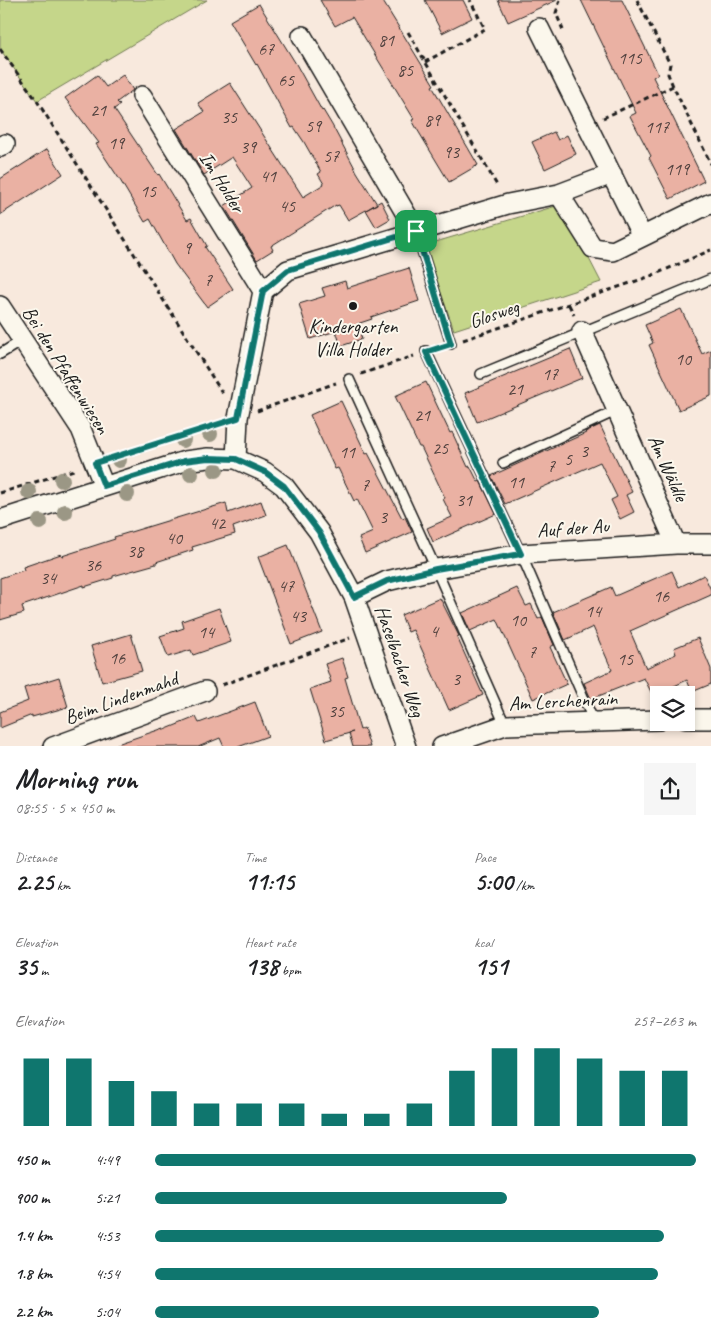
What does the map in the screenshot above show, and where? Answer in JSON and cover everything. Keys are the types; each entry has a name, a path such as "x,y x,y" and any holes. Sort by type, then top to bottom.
{"street":[{"path":"539,28 642,236"},
{"path":"302,36 416,231"},
{"name":"Im Holder","path":"142,96 263,291"},
{"path":"0,520 184,461 208,458 236,459 238,418 263,291 288,270 508,204 559,194 612,174"},
{"path":"559,194 593,248 613,252 711,203"},
{"name":"Bei den Pfaffenwiesen","path":"0,306 81,429 104,486"},
{"name":"Am Wäldle","path":"582,331 676,544"},
{"name":"Haselbacher Weg","path":"236,459 265,472 284,486 319,532 354,597 406,746"},
{"name":"Auf der Au","path":"354,597 387,581 436,569 521,554 676,544 711,544"},
{"name":"Beim Lindenmahd","path":"53,746 205,691"},
{"path":"695,719 711,718"},
{"name":"Am Lerchenrain","path":"442,746 505,725 650,720"}],"lane":[{"path":"416,231 451,344"},
{"path":"481,374 711,279"},
{"path":"0,354 23,340"},
{"path":"426,352 521,554 594,722"},
{"path":"349,379 505,725"},
{"path":"503,463 618,410"}],"path":[{"path":"425,62 485,29 470,0"},
{"path":"637,0 670,64 668,74 711,164"},
{"path":"408,32 508,204"},
{"path":"0,49 37,102 238,418"},
{"path":"588,125 673,86"},
{"name":"Glosweg","path":"451,344 651,276 711,250"},
{"path":"0,493 238,418 426,352"},
{"path":"205,691 367,632"}],"green space":[{"path":"0,0 207,0 37,101 0,49"},
{"path":"556,206 566,214 601,282 454,330 426,250 429,244"}],"building":[{"path":"320,0 382,0 434,85 432,86 478,165 449,182 412,120 414,119 352,17 335,26"},
{"path":"425,0 463,0 472,18 442,33"},
{"path":"498,0 557,0 508,22"},
{"path":"581,0 622,0 658,74 653,77 704,181 670,199 649,158 651,156 630,116 636,113"},
{"path":"259,4 377,204 348,220 339,205 336,205 271,246 273,250 257,260 224,206 252,188 232,157 204,175 176,129 204,112 198,103 230,83 303,197 324,184 318,174 321,172 304,142 294,127 292,128 257,64 230,21"},
{"path":"97,75 106,87 123,75 133,90 117,102 120,105 114,109 159,174 187,220 191,218 207,246 205,247 233,289 207,307 175,264 150,219 145,222 96,144 99,143 65,98"},
{"path":"554,132 558,140 567,135 576,154 545,169 532,142"},
{"path":"47,149 63,174 0,215 0,179"},
{"path":"381,201 390,219 376,227 366,210"},
{"name":"Kindergarten Villa Holder","path":"409,268 419,301 371,317 372,319 357,324 362,339 341,346 336,331 310,339 299,304 325,296 322,288 345,281 347,288"},
{"path":"681,309 702,354 711,350 711,396 679,410 649,345 653,343 645,325"},
{"path":"570,349 582,378 477,422 465,393"},
{"path":"426,382 468,467 470,466 478,482 480,481 496,514 433,542 427,528 452,517 421,447 419,447 395,396"},
{"path":"341,401 366,454 368,453 402,518 405,517 412,532 365,553 359,538 373,532 357,499 354,501 338,468 335,469 310,415"},
{"path":"600,425 632,492 626,495 634,512 620,519 611,500 617,497 600,462 505,504 491,476"},
{"path":"261,501 266,515 233,527 235,534 192,547 193,550 156,562 156,564 22,606 24,613 0,620 0,578 24,570 23,567 226,503 228,513"},
{"path":"288,545 322,632 291,644 258,557"},
{"path":"672,571 679,587 704,575 711,590 711,595 630,631 646,668 676,654 674,648 698,638 711,669 711,684 695,691 695,686 690,686 687,680 674,686 650,686 650,690 644,678 591,699 584,683 612,670 593,627 565,640 553,612 611,587 615,596"},
{"path":"517,588 526,606 531,604 538,619 542,617 554,645 550,647 567,684 533,699 497,619 470,631 462,613"},
{"path":"440,598 459,636 457,637 483,695 449,710 413,630 408,632 401,615"},
{"path":"219,608 231,642 193,655 191,650 168,657 160,636 184,628 182,621"},
{"path":"131,634 142,671 102,682 91,646"},
{"path":"342,658 348,677 345,678 360,730 364,728 370,746 353,746 349,733 326,740 310,689 331,682 325,664"},
{"path":"59,677 68,707 32,717 32,715 0,728 0,712 28,701 24,688"},
{"path":"255,702 268,736 241,746 224,746 220,738 200,746 117,746 117,744 164,728 164,730 196,717 199,723"}],"place":[{"name":"Kindergarten Villa Holder","path":"353,306"}],"route":[{"path":"416,231 451,344 426,352 521,554 436,569 387,581 354,597 319,532 284,486 265,472 236,459 208,458 184,461 104,486 95,463 238,418 263,291 288,270 416,231"}]}
